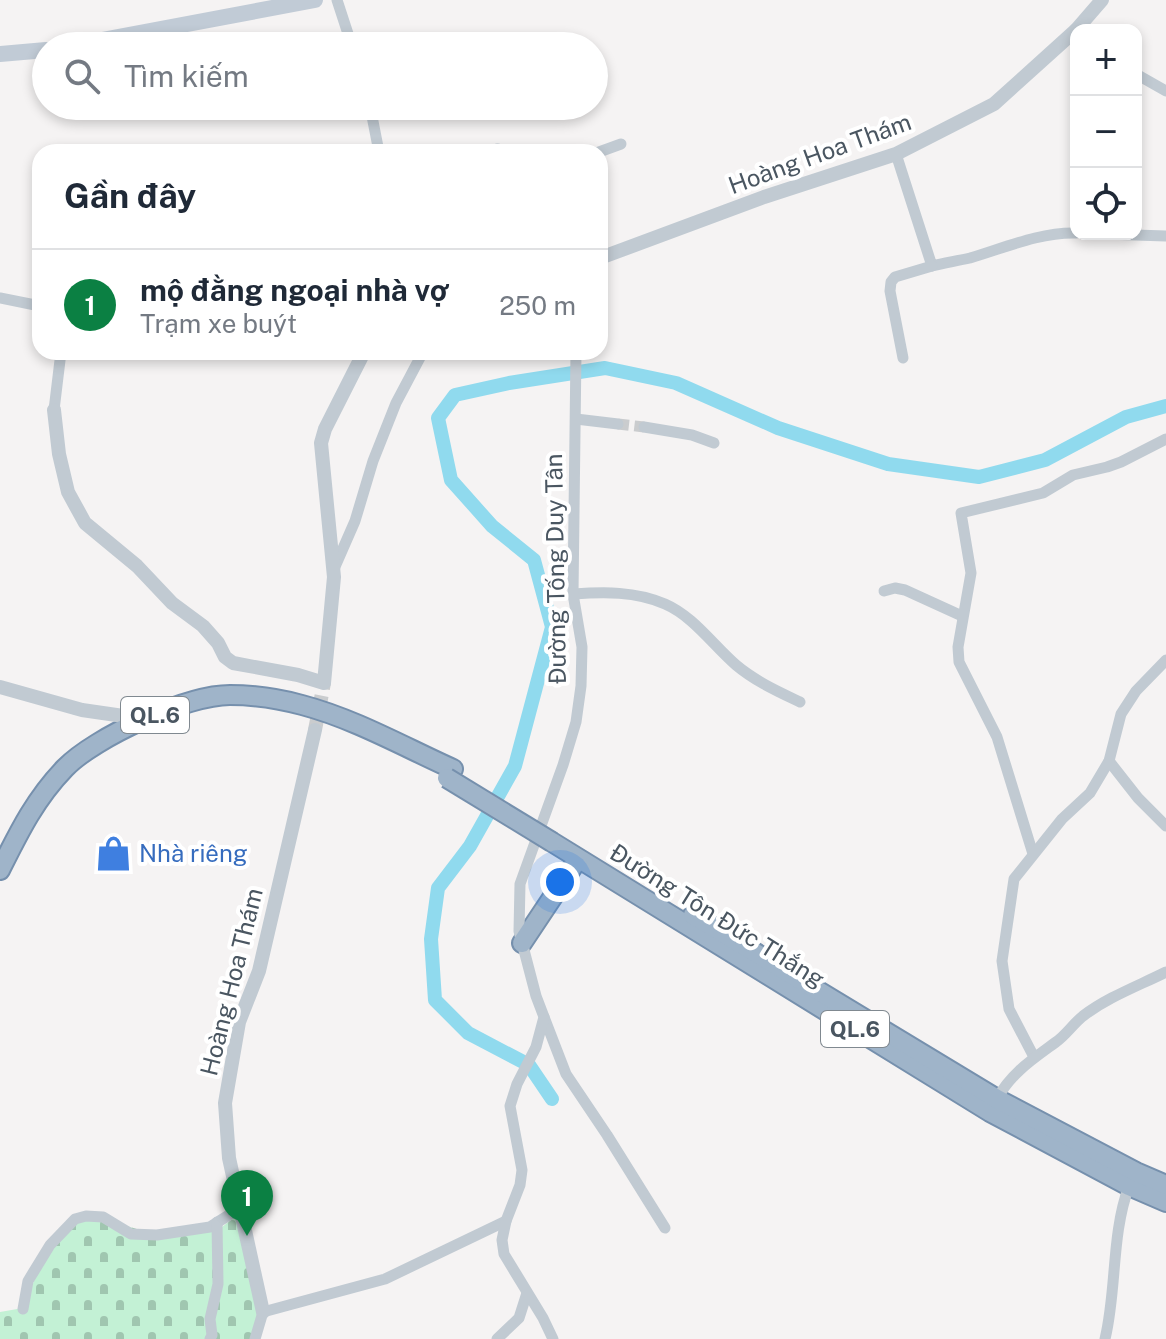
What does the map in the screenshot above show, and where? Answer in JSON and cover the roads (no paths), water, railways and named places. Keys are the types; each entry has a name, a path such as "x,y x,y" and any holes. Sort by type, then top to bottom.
{"highway":[{"name":"Đường Tôn Đức Thắng","path":"0,870 27,816 43,793 67,766 88,749 144,719 182,704 227,695 299,704 335,715 372,732 450,774 997,1099 1166,1185"},
{"name":"Đường Tôn Đức Thắng","path":"554,837 578,859 990,1112 1129,1186 1166,1202"},
{"path":"522,943 578,859"}],"main road":[{"path":"145,32 315,0"},
{"path":"0,54 32,51"}],"street":[{"path":"337,0 347,32"},
{"name":"Hoàng Hoa Thám","path":"1081,24 1102,0"},
{"name":"Hoàng Hoa Thám","path":"608,255 764,197 896,154 994,104 1070,35"},
{"path":"1142,77 1166,91"},
{"path":"373,120 377,144"},
{"path":"608,149 621,144"},
{"path":"896,154 932,266"},
{"path":"903,358 890,291 895,277 1019,242 1070,233"},
{"path":"1142,235 1166,236"},
{"path":"0,298 32,304"},
{"path":"60,360 54,410 59,454 68,492 85,523 137,566 172,603 203,626 225,657 233,663 324,683 333,569 321,443 360,360"},
{"path":"333,569 355,521 373,461 396,403 419,360"},
{"name":"Đường Tống Duy Tân","path":"576,360 573,594 582,647 581,686 576,722 563,765 520,884 519,931 536,996 566,1074 665,1228"},
{"path":"576,419 618,424"},
{"path":"644,427 692,435 714,443"},
{"path":"1033,854 997,737 959,662 962,616 971,573 961,512 1043,493 1073,475 1121,462 1166,439"},
{"path":"884,591 895,588 905,590 962,616"},
{"path":"573,594 609,591 667,605 693,623 738,667 766,686 800,702"},
{"path":"1034,1057 1009,1009 1002,961 1014,879 1062,819 1090,793 1109,761 1121,714 1136,691 1166,660"},
{"path":"0,687 82,710 144,719"},
{"name":"Hoàng Hoa Thám","path":"255,1339 263,1312 229,1158 225,1103 239,1022 259,971 315,730"},
{"path":"1109,761 1138,798 1166,826"},
{"path":"997,1099 1013,1076 1059,1040 1081,1017 1112,997 1166,972"},
{"path":"544,1017 536,1047 517,1084 510,1106 522,1170 502,1240 504,1254 553,1339"},
{"path":"1105,1339 1119,1226 1129,1186"},
{"path":"23,1309 28,1281 50,1245 75,1219 103,1217 131,1234 141,1235 210,1227 240,1208"},
{"path":"263,1312 385,1279 506,1221"},
{"path":"210,1339 210,1319 218,1284 217,1222"},
{"path":"497,1339 519,1318 527,1293"}],"waterway":[{"path":"552,1099 529,1065 468,1033 435,1000 431,939 438,888 470,846 515,766 552,627 534,560 492,526 451,480 438,418 455,395 605,368 676,383 778,428 888,464 979,477 1045,460 1126,417 1166,406"}],"tunnel":[{"path":"618,424 644,427"},
{"path":"315,730 324,683"}],"place":[{"name":"Nhà riêng","path":"113,854"},
{"name":"mộ đằng ngoại nhà vợ","path":"247,1236"}]}
